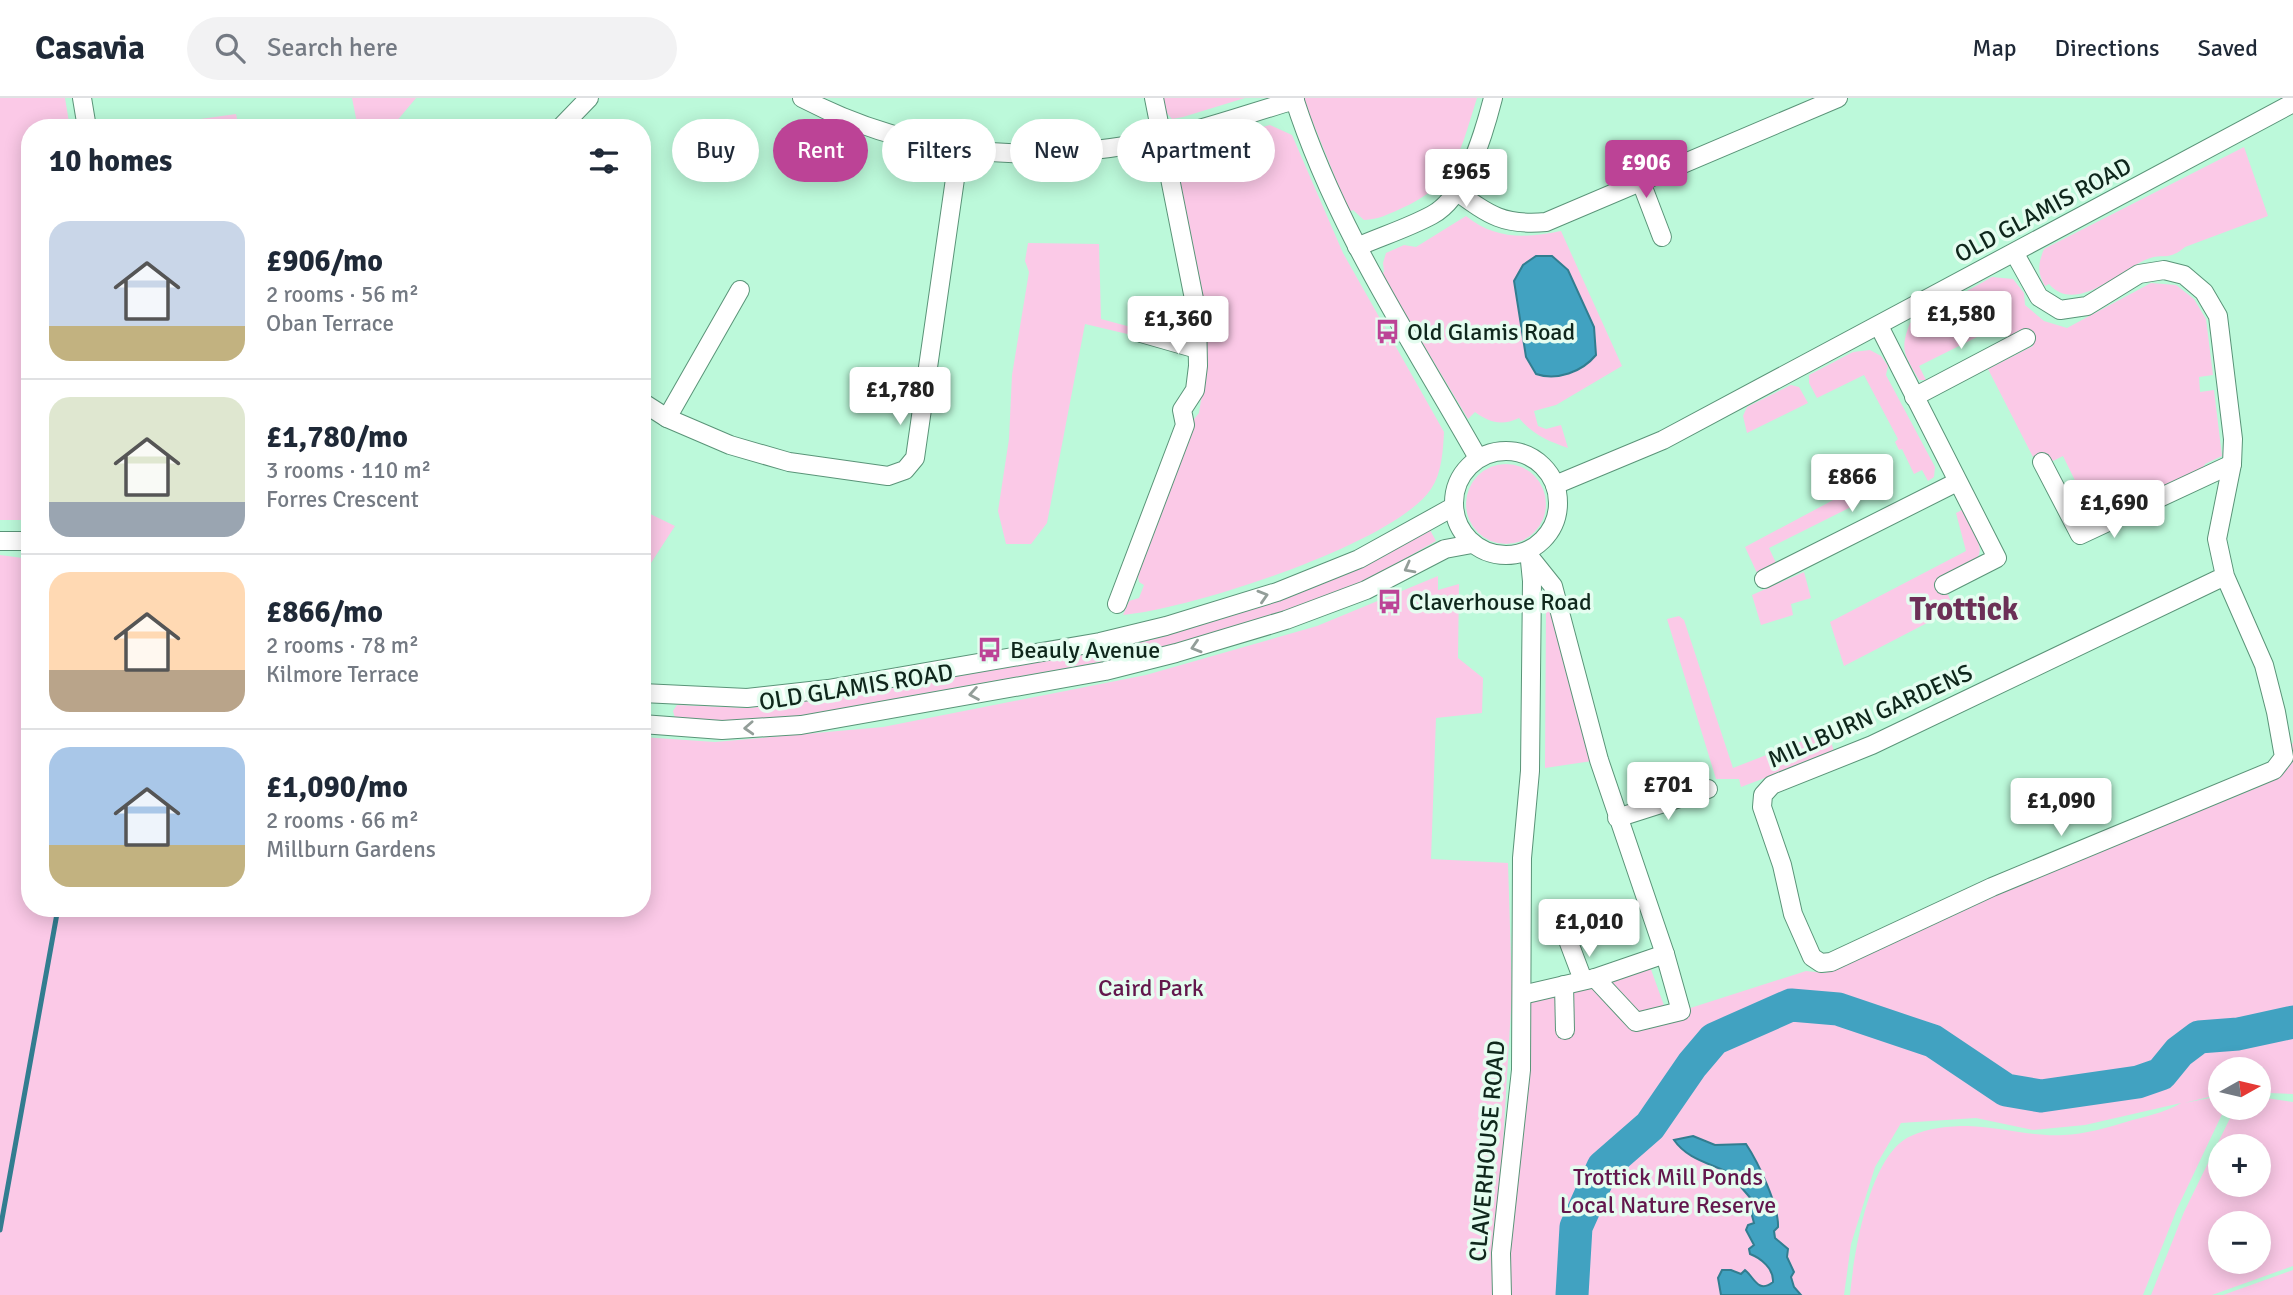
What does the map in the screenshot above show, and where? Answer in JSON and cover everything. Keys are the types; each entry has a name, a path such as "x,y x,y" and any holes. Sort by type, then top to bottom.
{"street":[{"path":"82,98 86,119"},
{"path":"569,119 589,98"},
{"path":"802,98 828,112 882,132"},
{"path":"1154,98 1159,119"},
{"path":"1357,247 1434,214 1456,191 1476,156 1493,98"},
{"path":"1456,191 1488,214 1508,222 1546,222 1838,98"},
{"path":"1227,119 1294,99 1324,178 1357,247 1478,458"},
{"name":"OLD GLAMIS ROAD","path":"1555,485 1662,440 2292,107"},
{"path":"996,152 1040,154 1117,147"},
{"path":"651,408 667,418 730,445 789,462 888,476 905,470 915,458 955,182"},
{"path":"1117,604 1132,589 1185,425 1182,410 1195,390 1197,314 1172,182"},
{"path":"1641,182 1662,237"},
{"name":"MILLBURN GARDENS","path":"2015,254 2039,297 2060,310 2087,306 2139,274 2164,270 2183,275 2204,292 2218,316 2233,439 2232,464 2217,539 2225,576 2264,666 2284,757 2274,770 1992,887 1831,962 1821,963 1812,957 1793,914 1782,865 1762,807 1763,795 1772,785 1872,745 2225,576"},
{"path":"667,418 740,290"},
{"path":"1879,326 1997,558 1944,585"},
{"path":"1141,333 1197,349"},
{"path":"1914,397 2026,338"},
{"path":"1495,451 1513,451 1531,456 1545,468 1555,485 1559,504 1555,521 1547,535 1529,553 1499,555 1485,551 1472,544 1459,527 1453,507 1455,489 1463,471 1478,458 1495,451"},
{"path":"2042,462 2080,535 2232,464"},
{"path":"1765,579 1957,482"},
{"name":"OLD GLAMIS ROAD","path":"651,694 747,698 828,688 1100,642 1166,626 1277,592 1359,559 1453,507"},
{"path":"0,541 21,541"},
{"name":"OLD GLAMIS ROAD","path":"651,725 722,730 801,725 1105,671 1177,653 1286,620 1366,590 1445,549 1472,544"},
{"path":"1529,553 1553,586 1595,747 1665,954 1681,1012 1636,1022 1589,979 1571,954 1560,919"},
{"name":"CLAVERHOUSE ROAD","path":"1502,1295 1501,1253 1521,1070 1522,858 1530,771 1532,581 1529,553"},
{"path":"663,727 665,695"},
{"path":"1617,818 1707,789"},
{"path":"1522,995 1589,979 1665,954"},
{"path":"1564,985 1565,1030"}],"green space":[{"path":"0,98 65,98 68,119 21,119 21,520 0,520"},
{"path":"352,98 416,98 398,119 356,119"},
{"path":"1162,98 1245,98 1172,119 1164,110"},
{"path":"1303,98 1477,98 1460,150 1444,177 1433,189 1419,200 1387,215 1364,220 1353,210 1349,212"},
{"path":"236,114 237,119 200,119"},
{"path":"1275,127 1292,135 1343,253 1444,432 1438,476 1431,489 1410,510 1377,531 1335,551 1288,570 1194,601 1123,615 1129,601 1139,598 1144,585 1139,582 1138,576 1159,520 1157,513 1191,423 1199,413 1206,367 1177,182 1275,182"},
{"path":"2244,147 2268,216 2185,247 2169,256 2145,260 2083,293 2071,295 2059,292 2049,284 2045,286 2039,268 2044,249"},
{"path":"1466,216 1488,229 1512,235 1561,231 1622,366 1556,405 1534,411 1538,426 1546,429 1561,425 1568,448 1541,437 1519,418 1496,422 1475,412 1468,419 1381,274 1384,272 1386,253 1404,245 1416,247"},
{"path":"1028,243 1099,244 1101,319 1142,330 1140,337 1085,324 1047,523 1031,544 1006,544 998,511 1009,439 1012,375 1029,272 1025,261"},
{"path":"1992,277 2013,279 2024,293 2025,305 2044,321 2067,328 2151,283 2176,285 2194,299 2206,319 2213,375 2199,377 2200,392 2214,390 2222,456 2205,464 2202,471 2094,522 2084,522 2076,514 2088,507 2063,456 2051,462 2034,459 1988,369 2033,346 2026,331 2009,339 2001,325 1919,366 1926,380 1919,380 1905,353 1905,340 1910,323"},
{"path":"1870,350 1881,356 1888,366 1886,375 1935,467 1934,477 1928,481 1922,470 1914,474 1902,449 1899,450 1895,442 1898,439 1864,375 1817,398 1809,383 1809,375 1853,352"},
{"path":"1791,385 1799,387 1808,403 1747,433 1743,416 1747,407"},
{"path":"1506,464 1521,467 1534,476 1543,489 1546,504 1543,519 1534,532 1521,541 1506,544 1491,541 1478,532 1469,519 1466,504 1469,489 1478,476 1491,467"},
{"path":"1852,490 1859,503 1769,548 1776,563 1757,573 1745,547"},
{"path":"1962,510 1980,547 1976,560 1944,585 1954,609 1844,666 1830,622 1966,551 1956,513"},
{"path":"651,514 675,526 651,563"},
{"path":"1430,530 1436,541 1364,582 1285,611 1138,655 798,716 720,721 675,718 673,711 677,705 749,708 831,698 1102,651 1155,639 1282,600 1359,569"},
{"name":"Caird Park","path":"0,555 21,558 21,917 651,917 651,738 715,742 883,727 1146,675 1317,626 1438,576 1438,590 1459,584 1458,658 1483,678 1482,713 1436,718 1431,859 1508,863 1512,992 1494,1295 0,1295"},
{"path":"1804,572 1811,598 1791,604 1793,615 1761,625 1752,595"},
{"path":"1552,609 1592,761 1545,768 1546,610"},
{"path":"1679,616 1684,620 1733,768 1861,718 1859,722 1829,734 1834,752 1741,787 1739,779 1716,779 1667,619"},
{"name":"Trottick Mill Ponds Local Nature Reserve","path":"2293,742 2293,1094 2272,1093 2272,1057 2208,1057 2208,1097 2184,1103 2208,1098 2208,1120 2219,1120 2213,1134 2208,1134 2208,1144 2177,1209 2143,1295 1850,1295 1860,1231 1874,1183 1896,1146 1911,1136 1953,1126 2040,1135 2072,1134 2147,1116 2181,1103 2085,1125 2033,1130 1976,1118 1901,1123 1875,1167 1851,1244 1844,1295 1502,1295 1522,995 1595,978 1636,1022 1681,1011 1806,971 1825,973 1996,894 2259,787 2282,773"},
{"path":"1649,964 1666,1011 1641,1018 1604,979"},
{"path":"2272,1099 2293,1102 2293,1266 2271,1274 2271,1211 2208,1211 2208,1274 2271,1274 2212,1295 2151,1295 2184,1212 2208,1163 2208,1197 2271,1197 2271,1134 2222,1134 2229,1120 2272,1120"},
{"path":"2293,1270 2293,1295 2223,1295"}],"water":[{"path":"1536,256 1552,256 1568,270 1594,327 1596,355 1584,366 1561,376 1536,374 1526,357 1514,281 1523,265"},
{"path":"1693,1136 1715,1145 1746,1144 1771,1196 1778,1227 1774,1231 1775,1238 1788,1249 1787,1257 1794,1272 1791,1277 1794,1287 1801,1295 1721,1295 1718,1278 1722,1270 1741,1274 1745,1270 1757,1283 1764,1286 1773,1282 1773,1277 1766,1265 1750,1254 1749,1249 1754,1245 1746,1230 1748,1225 1754,1223 1750,1208 1753,1201 1740,1186 1738,1178 1695,1158 1674,1140"}],"waterway":[{"path":"0,1230 56,917"},
{"path":"1572,1295 1576,1227 1603,1167 1650,1126 1692,1065 1714,1039 1791,1005 1838,1009 1933,1041 2006,1090 2041,1096 2138,1082 2161,1074 2179,1052 2199,1037 2238,1034 2293,1022"}],"place":[{"name":"Old Glamis Road","path":"1387,332"},
{"name":"Claverhouse Road","path":"1389,602"},
{"name":"Beauly Avenue","path":"990,650"}],"district":[{"name":"Trottick","path":"1964,609"}]}
